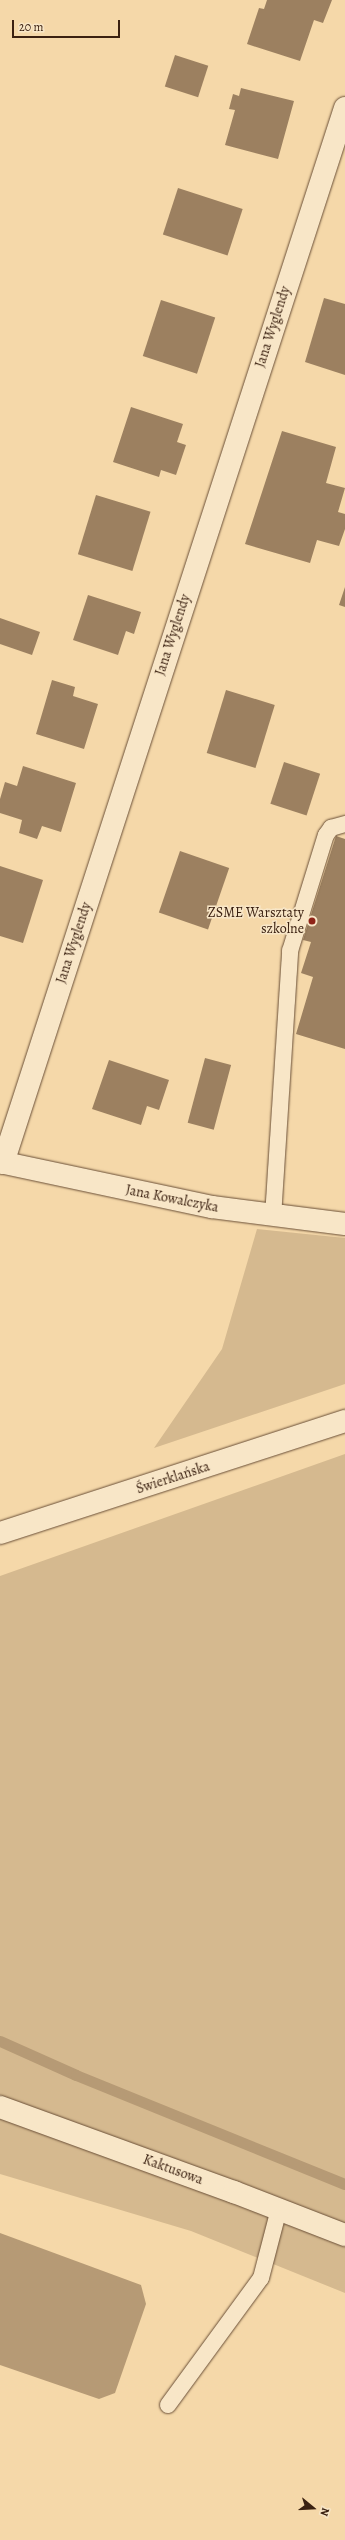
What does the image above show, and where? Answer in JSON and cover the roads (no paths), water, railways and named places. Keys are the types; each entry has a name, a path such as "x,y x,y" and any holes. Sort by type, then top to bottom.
{"street":[{"name":"Jana Wyglendy","path":"2,1163 345,108"},
{"name":"Jana Kowalczyka","path":"2,1163 145,1195 273,1217 345,1224"},
{"name":"Świerklańska","path":"0,1533 345,1421"},
{"name":"Kaktusowa","path":"0,2107 279,2209 345,2235"}],"lane":[{"path":"273,1217 290,951 326,835 331,828 345,824"},
{"path":"168,2405 261,2278 279,2209"}],"waterway":[{"path":"0,2041 76,2075 345,2184"}],"place":[{"name":"ZSME Warsztaty szkolne","path":"312,921"}]}
